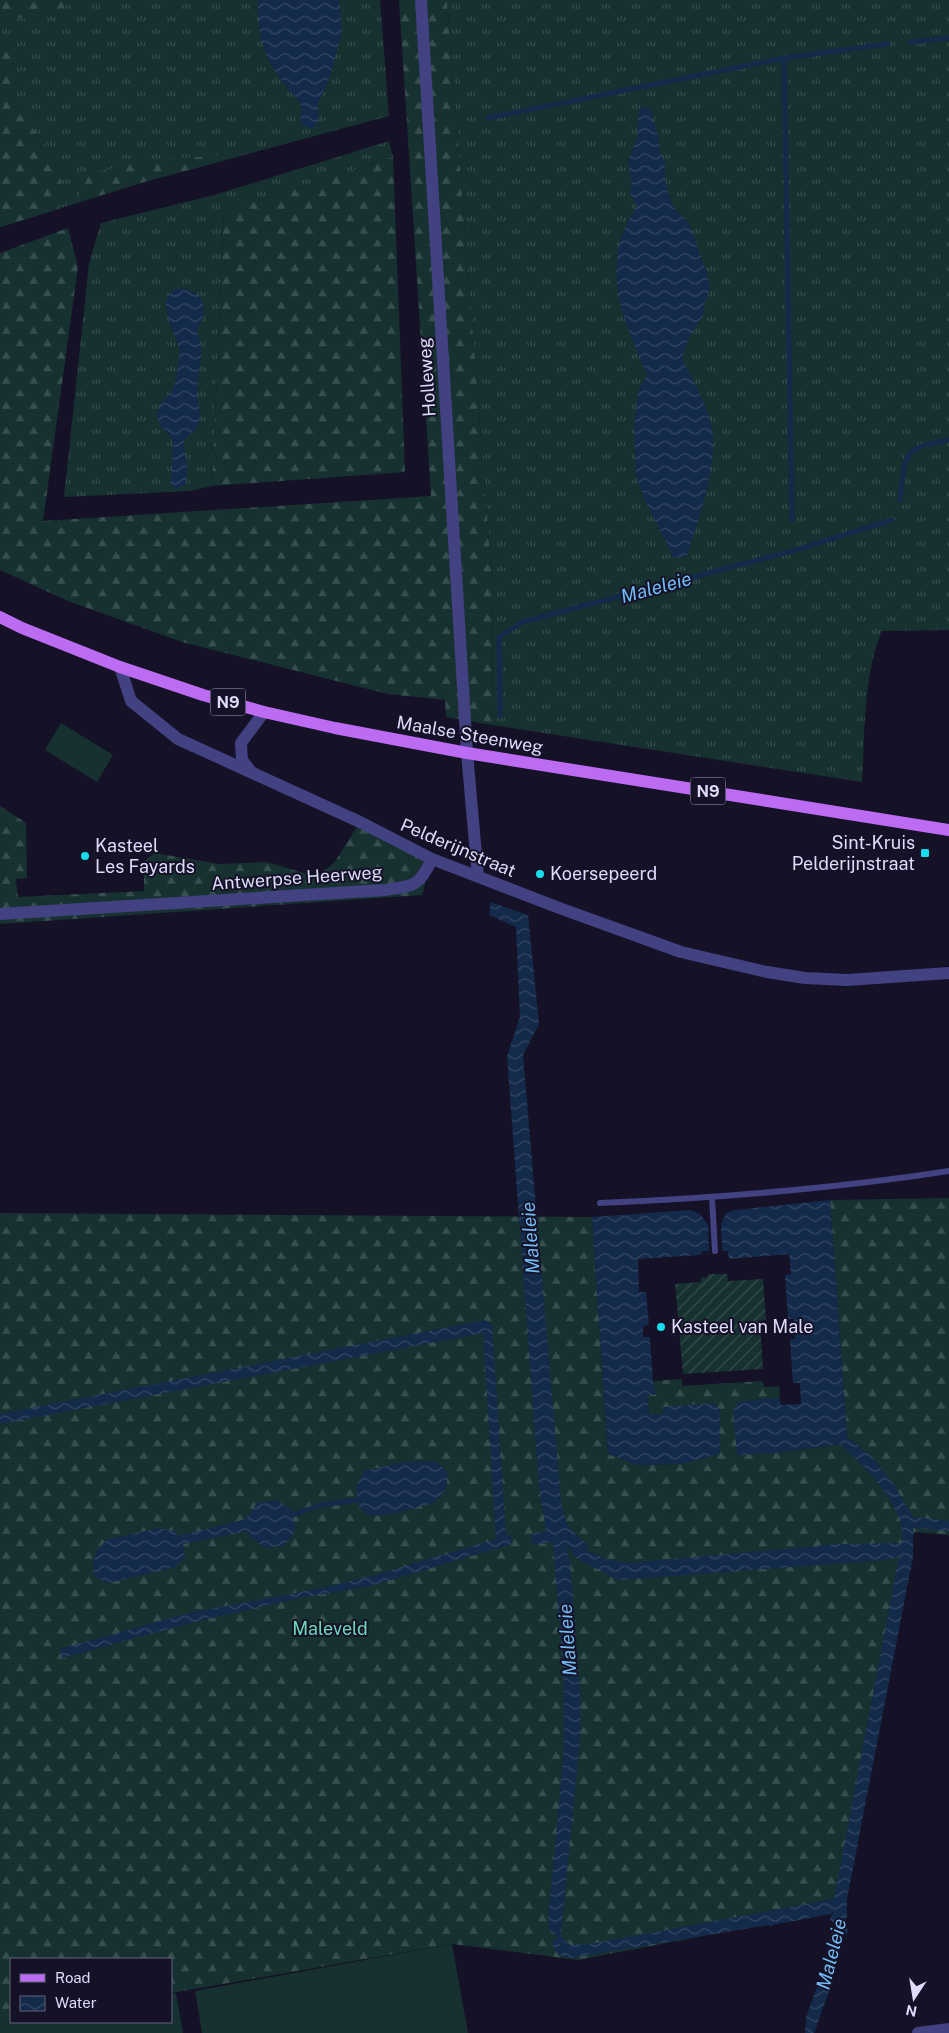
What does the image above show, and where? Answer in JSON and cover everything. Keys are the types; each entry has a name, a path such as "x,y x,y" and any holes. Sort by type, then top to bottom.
{"main road":[{"name":"Maalse Steenweg","path":"0,618 120,667 203,695 264,712 335,728 467,753 949,830"}],"street":[{"name":"Holleweg","path":"421,0 467,753 478,878"},
{"name":"Pelderijnstraat","path":"120,667 131,701 178,739 360,822 432,859 478,878 681,952 767,972 806,978 847,980 949,973"},
{"path":"252,774 242,760 241,743 264,712"},
{"name":"Antwerpse Heerweg","path":"0,914 384,890 404,887 414,883 423,877 432,859"},
{"path":"918,2033 949,2030"}],"lane":[{"path":"600,1204 712,1198 881,1181 949,1170"},
{"path":"712,1198 715,1251"}],"green space":[{"path":"0,0 380,0 389,116 144,182 0,227"},
{"path":"0,0 75,0 57,11 26,19 0,13"},
{"path":"399,0 447,0 493,593 492,725 446,717 445,700 388,694 182,642 68,601 0,570 0,253 68,228 78,267 43,521 431,496"},
{"path":"447,0 949,0 949,630 882,631 871,666 868,686 862,782 492,725 493,593"},
{"path":"0,35 7,41 13,54 14,62 9,95 58,163 62,187 59,209 0,227"},
{"path":"389,141 393,157 224,212 212,486 190,491 64,497 89,263 101,223 214,195"},
{"path":"223,155 222,161 73,204 90,174 140,161"},
{"path":"393,157 405,472 212,486 224,212"},
{"path":"61,723 113,755 97,782 45,750"},
{"path":"0,806 26,823 27,878 16,879 18,897 144,891 144,861 155,853 219,864 267,862 317,877 334,863 360,822 432,859 422,895 0,924"},
{"name":"Maleveld","path":"949,1198 949,1535 914,1532 838,1910 578,1960 452,1944 172,1993 172,1958 10,1958 10,2021 0,2023 0,1213 592,1217 608,1454 638,1465 681,1464 663,1408 663,1414 649,1414 647,1396 656,1394 653,1381 682,1379 682,1386 763,1381 764,1387 779,1386 780,1399 739,1402 737,1454 776,1453 840,1444 847,1437 830,1200"},
{"path":"708,1274 727,1274 728,1281 763,1279 766,1320 758,1321 758,1324 760,1324 763,1369 683,1374 675,1284 701,1282 701,1277 706,1278"},
{"path":"452,1944 468,2033 202,2033 195,1991"},
{"path":"176,1993 183,2033 0,2033 0,2023 10,2021 10,2023 172,2023 172,1994"}],"water":[{"path":"258,0 339,0 342,32 329,79 318,103 318,123 311,129 300,123 302,105 274,69 263,46 258,17"},
{"path":"645,107 651,110 659,140 659,151 665,162 665,180 670,199 674,208 689,223 707,274 710,289 704,306 703,316 690,335 682,358 701,396 712,427 713,451 709,482 687,556 674,558 644,498 636,475 634,424 639,389 647,375 622,312 617,280 620,240 637,206 630,193 632,184 628,162 637,138 639,109"},
{"path":"181,288 196,294 200,298 204,309 196,331 201,345 201,360 197,384 199,421 197,428 185,440 187,467 185,485 177,489 171,485 173,440 160,425 157,414 160,405 172,391 176,379 180,350 169,321 165,302 172,290"},
{"path":"491,902 528,915 539,1024 523,1055 561,1502 568,1527 588,1545 587,1551 606,1559 628,1563 838,1544 902,1543 901,1523 891,1501 876,1480 840,1444 776,1453 737,1455 733,1409 739,1402 768,1398 780,1399 781,1405 801,1404 800,1383 793,1383 790,1339 795,1339 794,1319 788,1319 785,1275 791,1274 789,1254 729,1259 728,1251 703,1251 700,1255 638,1259 639,1292 646,1292 649,1325 643,1326 643,1337 650,1337 653,1381 656,1394 647,1396 649,1414 663,1414 663,1407 714,1403 720,1409 720,1454 681,1464 638,1465 608,1454 592,1217 691,1210 700,1214 708,1224 720,1224 726,1213 735,1210 830,1200 847,1437 873,1458 895,1486 913,1517 949,1521 949,1531 913,1528 913,1557 847,1899 847,1917 845,1919 848,1932 845,1937 844,1934 842,1935 843,1941 840,1945 832,1983 814,2033 805,2033 806,2017 817,1987 820,1985 824,1967 827,1964 827,1954 833,1926 835,1925 830,1919 834,1911 831,1914 772,1925 771,1927 768,1925 570,1958 560,1955 553,1948 553,1939 561,1941 563,1939 571,1945 590,1944 834,1899 899,1557 885,1560 619,1580 576,1558 565,1544 570,1562 580,1688 580,1738 561,1933 551,1933 548,1920 564,1749 564,1683 553,1542 533,1545 531,1534 546,1531 539,1487 507,1056 520,1017 516,927 489,915"},
{"path":"485,1320 492,1325 506,1536 511,1535 512,1544 371,1586 300,1598 191,1623 62,1658 59,1649 189,1613 322,1588 375,1575 496,1539 483,1333 0,1424 0,1414"},
{"path":"434,1461 448,1472 446,1488 436,1502 401,1512 382,1515 368,1514 359,1507 356,1487 364,1471 399,1463"},
{"path":"276,1500 292,1510 295,1530 285,1545 266,1548 250,1537 248,1531 183,1544 185,1557 176,1567 108,1583 94,1576 93,1563 97,1551 106,1540 158,1528 175,1531 178,1536 246,1519 257,1503"}],"pier":[{"path":"723,1213 726,1213 721,1224 722,1251 709,1251 708,1224 700,1214 703,1214 709,1222 719,1221"}],"waterway":[{"path":"910,42 949,38"},
{"path":"488,118 784,58 888,44"},
{"path":"784,58 792,520"},
{"name":"Maleleie","path":"900,500 903,472 908,456 922,446 949,440"},
{"name":"Maleleie","path":"500,716 499,637 522,622 792,551 892,520"},
{"path":"293,1515 320,1505 358,1500"},
{"name":"Maleleie","path":"556,1928 563,1946"}],"place":[{"name":"Sint-Kruis Pelderijnstraat","path":"925,853"},
{"name":"Kasteel Les Fayards","path":"85,856"},
{"name":"Koersepeerd","path":"540,874"},
{"name":"Kasteel van Male","path":"661,1327"}]}
